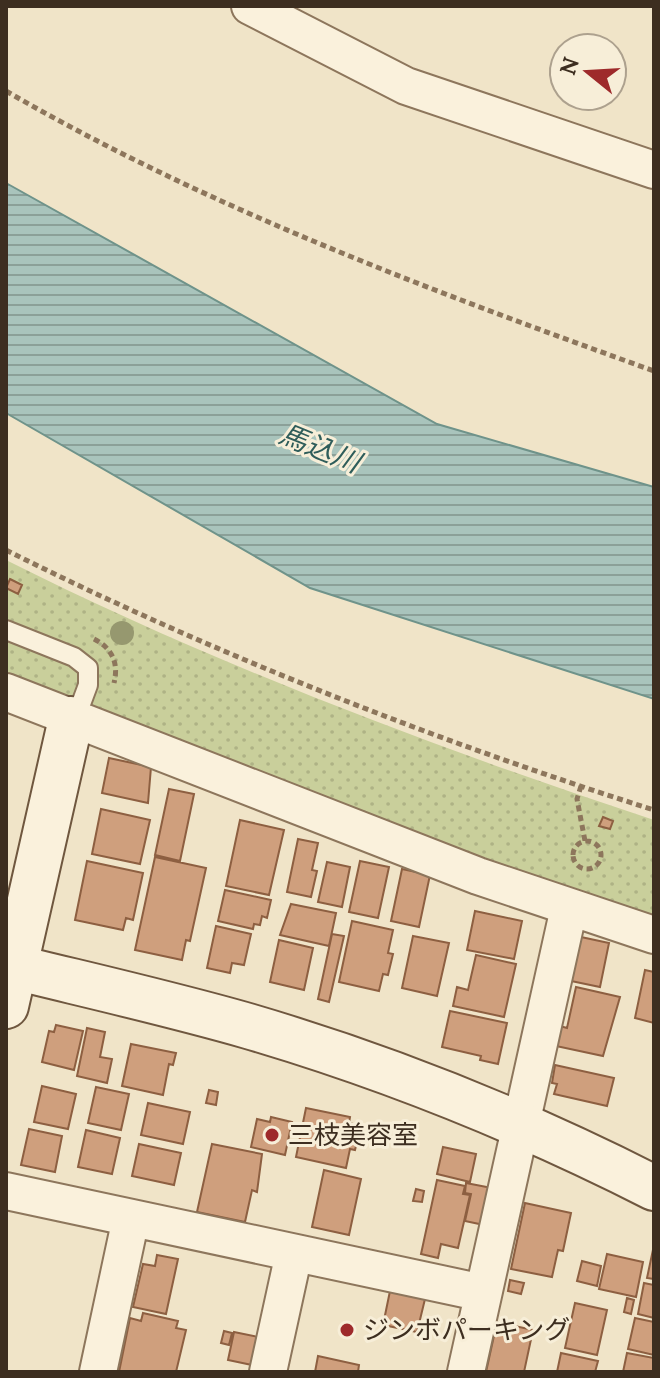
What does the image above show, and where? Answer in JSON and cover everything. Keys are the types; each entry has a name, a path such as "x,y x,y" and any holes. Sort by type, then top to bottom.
{"street":[{"path":"250,6 406,86 654,170"},
{"path":"6,692 569,908 654,935"},
{"path":"73,719 9,979 293,1040 421,1084 519,1124 654,1188"},
{"path":"466,1372 569,908"},
{"path":"6,1191 483,1293"},
{"path":"98,1372 131,1218"},
{"path":"268,1372 294,1253"}],"lane":[{"path":"6,630 74,657 88,668 88,685 73,719"}],"path":[{"path":"6,91 83,135 282,230 654,371"},
{"path":"6,550 83,587 345,699 654,810"},
{"path":"581,786 577,799 585,841"},
{"path":"585,841 598,845 600,852 600,859 590,868 577,864 573,857 578,844 585,841"}],"green space":[{"path":"6,560 163,634 325,702 654,820 654,921 558,890 6,677"}],"water":[{"name":"馬込川","path":"6,183 437,424 654,487 654,699 310,588 6,413"}],"building":[{"path":"10,579 22,585 18,594 6,588"},
{"path":"109,758 151,767 148,803 102,793"},
{"path":"169,789 194,794 180,861 155,855"},
{"path":"101,809 150,820 140,864 92,854"},
{"path":"603,817 613,821 610,829 599,826"},
{"path":"240,820 284,830 269,895 226,886"},
{"path":"298,839 318,843 312,870 317,871 311,897 287,892"},
{"path":"155,857 206,868 190,941 186,940 182,960 135,950"},
{"path":"87,861 143,873 133,920 126,918 123,930 75,920"},
{"path":"360,861 389,867 378,918 349,912"},
{"path":"327,862 350,867 342,907 318,902"},
{"path":"402,869 430,875 419,927 391,921"},
{"path":"225,890 271,900 267,918 262,916 260,925 254,924 253,929 218,921"},
{"path":"291,904 336,913 329,946 280,935"},
{"path":"475,911 522,921 514,959 467,950"},
{"path":"352,921 393,930 388,953 393,954 388,975 383,974 379,991 339,982"},
{"path":"216,926 251,934 244,965 232,963 230,973 207,968"},
{"path":"332,934 344,936 329,1002 318,999"},
{"path":"413,936 449,943 437,996 402,988"},
{"path":"581,937 609,943 600,987 571,981"},
{"path":"279,940 313,948 304,990 270,982"},
{"path":"476,955 516,964 504,1017 453,1006 457,987 468,990"},
{"path":"645,970 654,972 654,1023 635,1018"},
{"path":"576,987 620,997 603,1056 556,1046 560,1026 567,1028"},
{"path":"450,1011 507,1023 498,1064 480,1060 481,1056 442,1047"},
{"path":"56,1025 83,1031 74,1070 42,1062 49,1031 54,1032"},
{"path":"87,1028 105,1032 100,1057 112,1059 107,1083 77,1076"},
{"path":"131,1044 176,1053 173,1065 169,1064 163,1095 122,1086"},
{"path":"555,1065 614,1078 607,1106 554,1094 557,1084 552,1083"},
{"path":"42,1086 76,1094 68,1129 34,1122"},
{"path":"96,1087 129,1094 121,1130 88,1123"},
{"path":"209,1090 218,1092 216,1105 206,1103"},
{"path":"148,1103 190,1112 183,1144 141,1135"},
{"path":"306,1108 350,1117 349,1123 361,1126 355,1150 350,1149 346,1168 296,1157"},
{"name":"三枝美容室","path":"271,1117 292,1122 285,1155 251,1147 257,1119 270,1122"},
{"path":"29,1129 62,1136 55,1172 21,1165"},
{"path":"86,1130 120,1138 112,1174 78,1167"},
{"path":"139,1144 181,1153 174,1185 132,1176"},
{"path":"212,1144 262,1154 257,1192 252,1190 245,1222 197,1212"},
{"path":"443,1147 476,1154 470,1182 437,1174"},
{"path":"324,1170 361,1179 349,1235 312,1227"},
{"path":"437,1180 465,1186 463,1194 470,1195 458,1248 441,1244 438,1258 421,1254"},
{"path":"466,1183 492,1188 484,1225 465,1221 471,1194 465,1193"},
{"path":"416,1189 424,1191 422,1202 413,1201"},
{"path":"525,1203 571,1213 563,1251 558,1250 552,1277 511,1269"},
{"path":"654,1245 654,1279 647,1278"},
{"path":"607,1254 643,1262 636,1297 599,1289"},
{"path":"157,1255 178,1259 166,1314 133,1307 143,1264 155,1266"},
{"path":"582,1261 601,1266 597,1286 577,1281"},
{"path":"510,1280 524,1283 521,1294 508,1291"},
{"path":"644,1283 654,1285 654,1318 638,1314"},
{"path":"390,1291 425,1299 417,1332 383,1325"},
{"path":"627,1298 634,1300 631,1314 624,1312"},
{"path":"575,1303 607,1310 597,1355 565,1348"},
{"path":"143,1313 178,1321 176,1328 186,1330 176,1372 119,1372 130,1318 141,1321"},
{"path":"635,1318 654,1322 654,1355 628,1349"},
{"path":"497,1322 533,1330 524,1372 486,1372"},
{"path":"224,1331 232,1333 229,1345 221,1343"},
{"path":"234,1332 258,1337 252,1365 228,1360"},
{"path":"561,1353 598,1361 595,1372 557,1372"},
{"path":"627,1353 654,1358 654,1372 623,1372"},
{"path":"318,1356 359,1365 358,1372 315,1372"}],"place":[{"name":"三枝美容室","path":"272,1135"},
{"name":"ジンボパーキング","path":"347,1330"}]}
